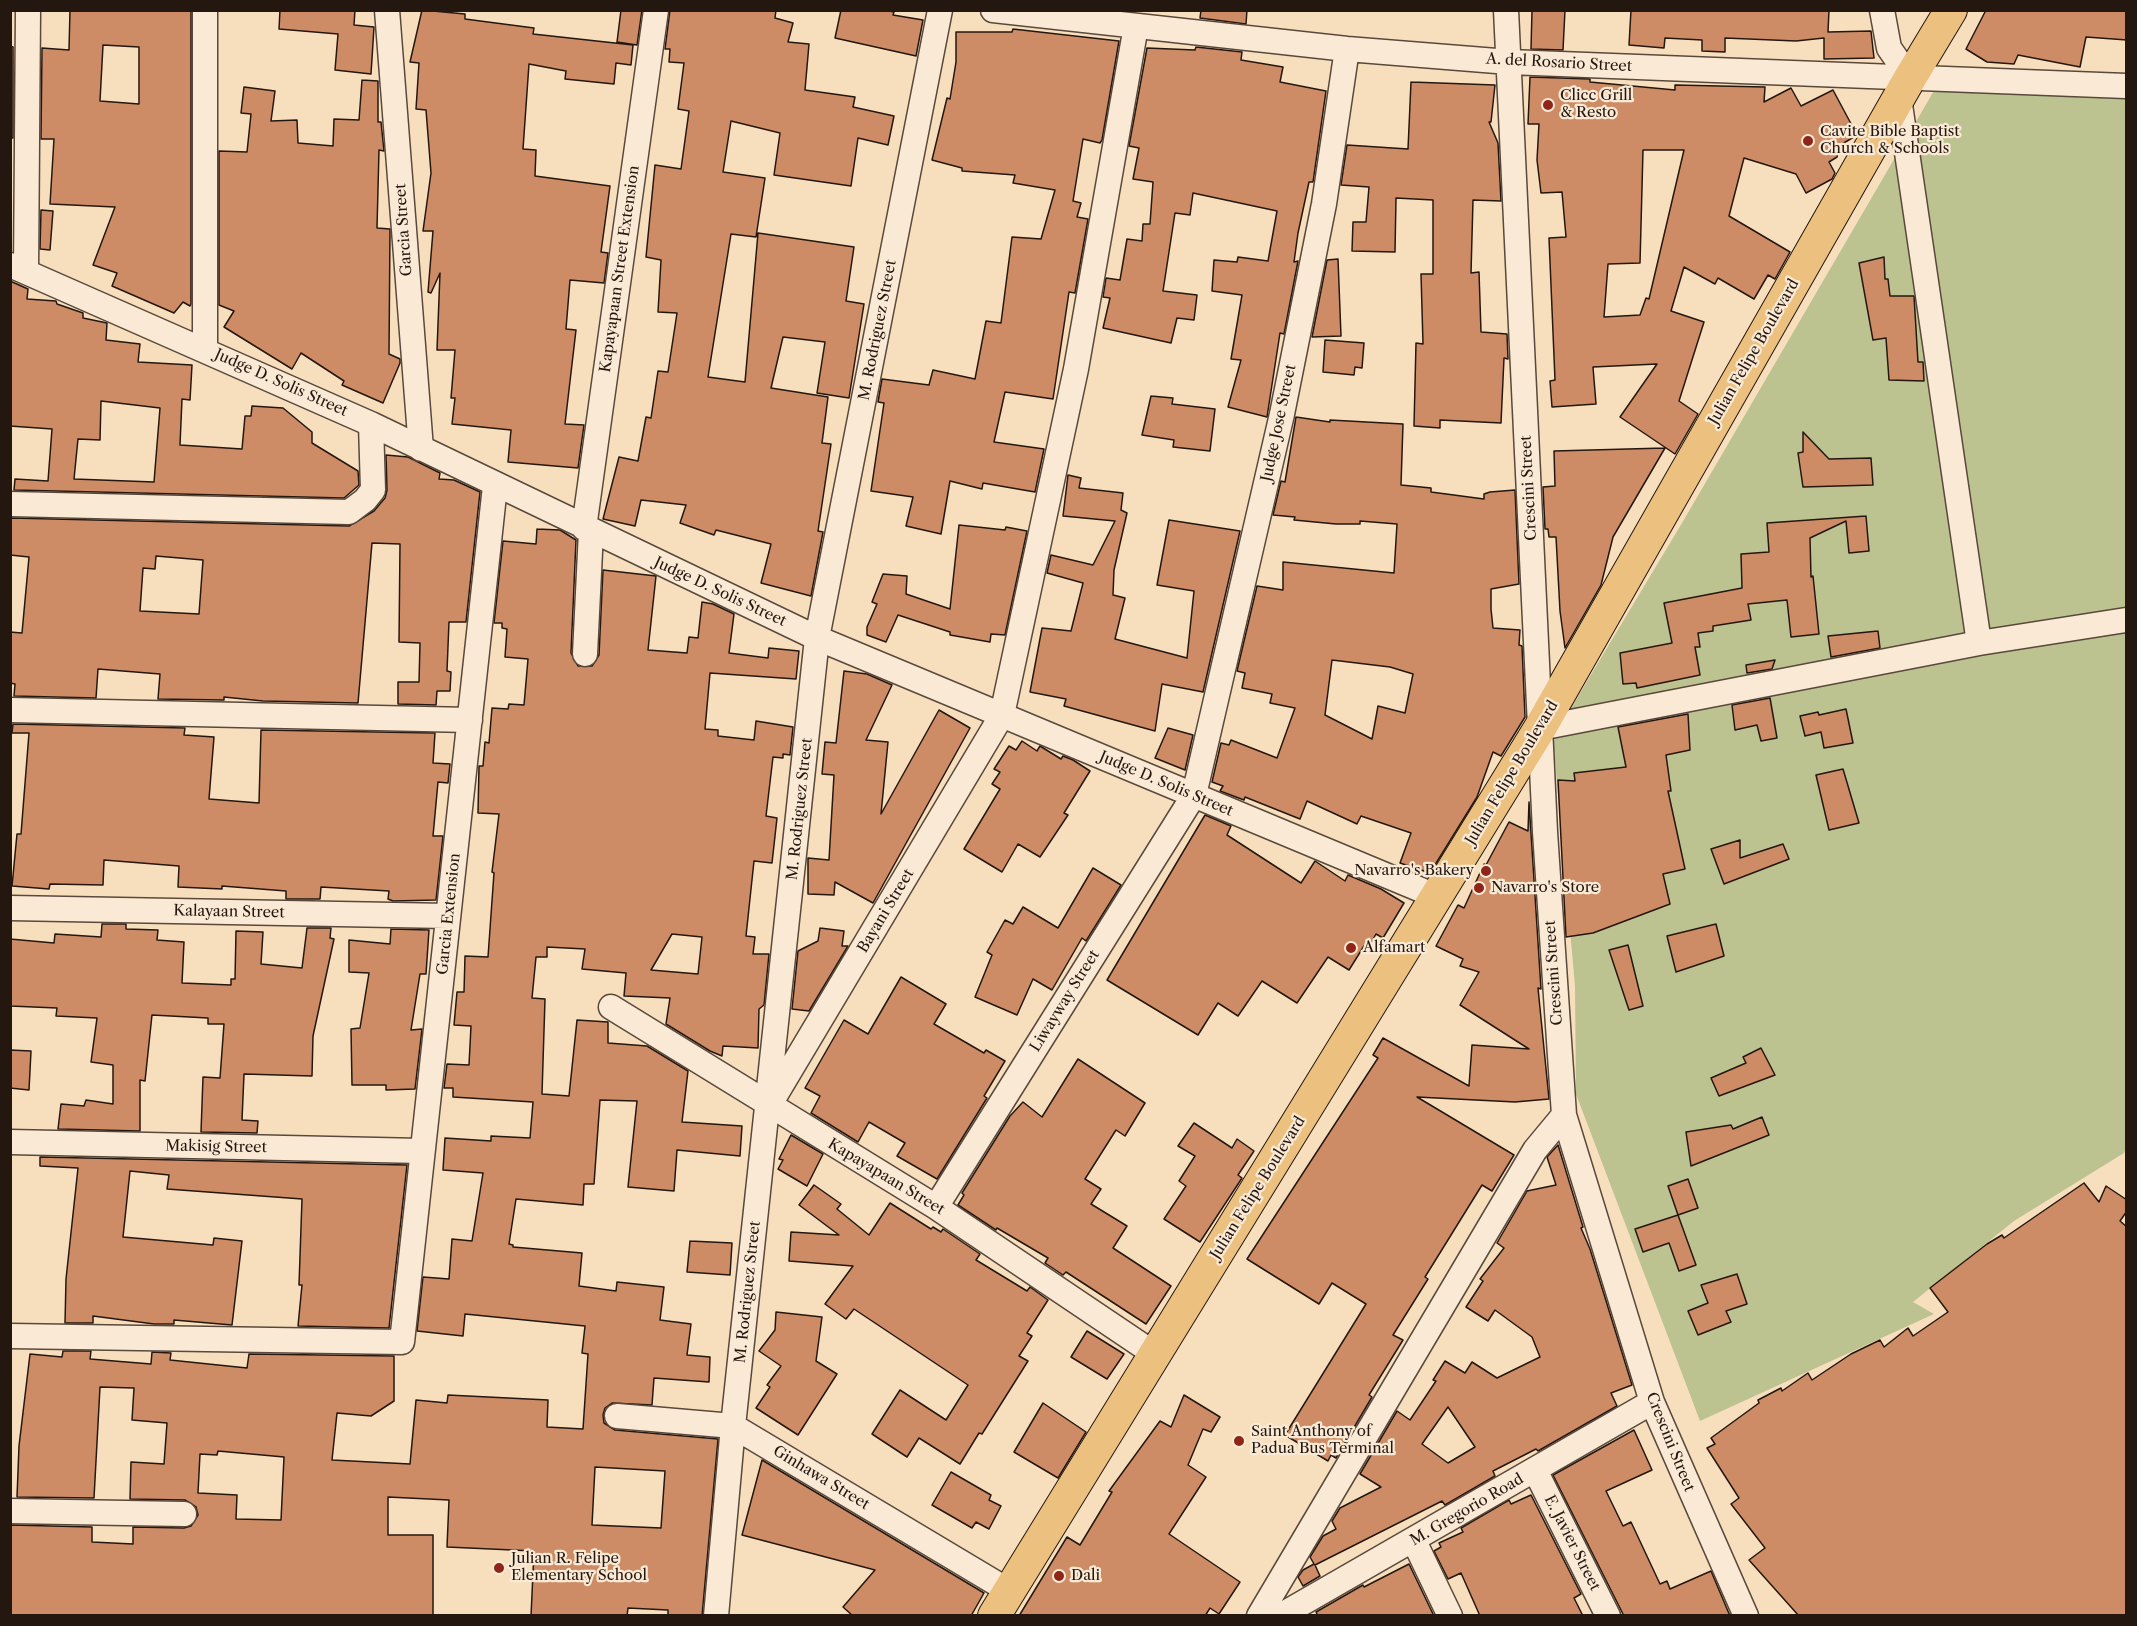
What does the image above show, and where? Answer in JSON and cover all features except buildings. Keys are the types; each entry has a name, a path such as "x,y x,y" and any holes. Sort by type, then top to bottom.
{"main road":[{"name":"Julian Felipe Boulevard","path":"1002,1603 1540,728 1951,10"}],"street":[{"path":"18,269 28,10"},
{"path":"205,10 205,350"},
{"name":"Garcia Street","path":"387,10 421,449"},
{"name":"Kapayapaan Street Extension","path":"585,654 588,529 656,10"},
{"name":"M. Rodriguez Street","path":"716,1616 733,1426 769,1106 817,638 940,10"},
{"name":"A. del Rosario Street","path":"993,10 1347,48 1509,62 1905,88 2127,86"},
{"name":"Crescini Street","path":"1506,10 1540,728 1564,1115 1652,1402 1746,1616"},
{"path":"1882,10 1889,48 1905,88 1979,643"},
{"name":"Bayani Street","path":"769,1106 1002,715 1076,369 1136,26"},
{"name":"Judge Jose Street","path":"1194,795 1282,414 1324,204 1347,48"},
{"name":"Judge D. Solis Street","path":"18,269 371,424 495,486 817,638 1438,897"},
{"path":"10,504 349,512 365,500 373,490 371,424"},
{"name":"Garcia Extension","path":"10,1336 402,1341 495,486"},
{"path":"1540,728 1979,643 2127,620"},
{"path":"10,710 470,720"},
{"name":"Liwayway Street","path":"936,1207 1194,795"},
{"name":"Kalayaan Street","path":"10,908 448,916"},
{"name":"Kapayapaan Street","path":"611,1007 936,1207 1155,1355"},
{"path":"1259,1616 1535,1150 1564,1115"},
{"name":"Makisig Street","path":"10,1142 422,1151"},
{"name":"M. Gregorio Road","path":"1280,1616 1308,1609 1414,1540 1652,1402"},
{"name":"Ginhawa Street","path":"617,1416 733,1426 1002,1603"},
{"name":"E. Javier Street","path":"1535,1470 1608,1616"},
{"path":"10,1511 184,1514"},
{"path":"1414,1540 1450,1616"}],"green space":[{"path":"1935,89 2126,96 2126,1148 2124,1153 2014,1221 1913,1302 1934,1314 1700,1421 1576,1094 1575,986 1553,738 1682,523"}],"place":[{"name":"Clicc Grill & Resto","path":"1548,105"},
{"name":"Cavite Bible Baptist Church & Schools","path":"1808,141"},
{"name":"Navarro's Bakery","path":"1486,871"},
{"name":"Navarro's Store","path":"1479,888"},
{"name":"Alfamart","path":"1351,948"},
{"name":"Saint Anthony of Padua Bus Terminal","path":"1239,1441"},
{"name":"Julian R. Felipe Elementary School","path":"499,1568"},
{"name":"Dali","path":"1059,1576"}]}
